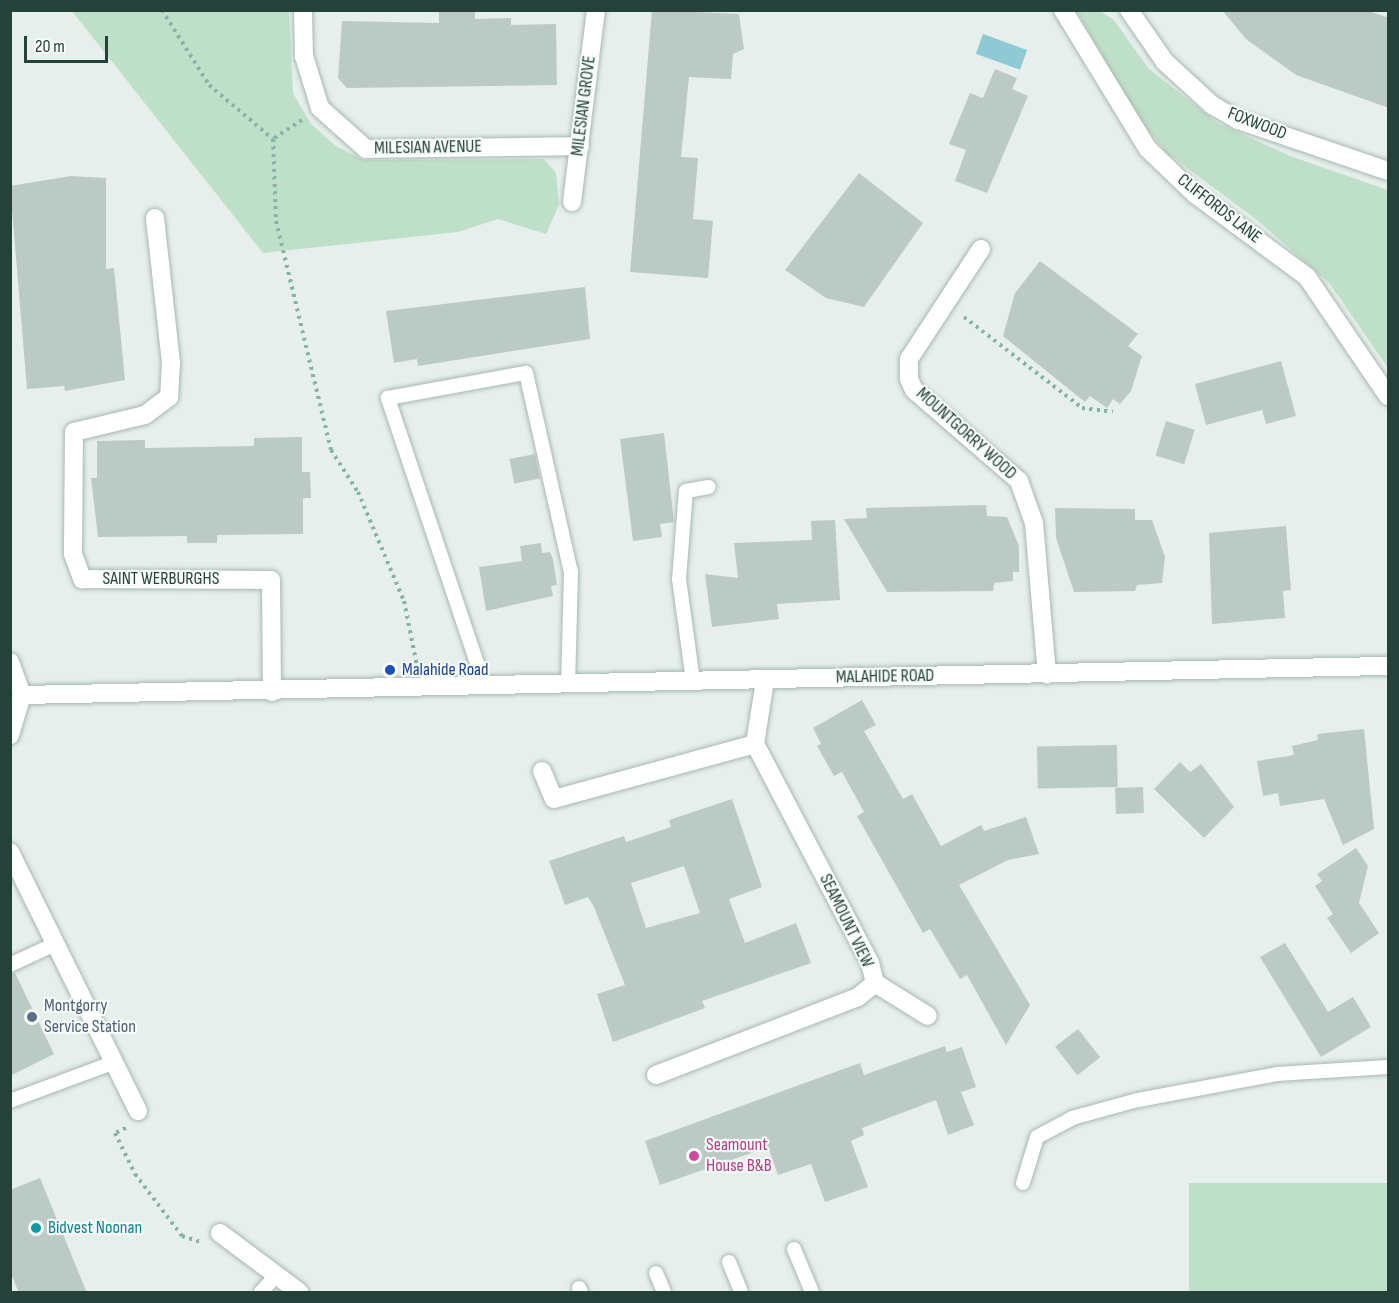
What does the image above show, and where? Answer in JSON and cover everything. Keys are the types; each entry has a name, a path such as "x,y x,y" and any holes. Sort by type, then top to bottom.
{"street":[{"path":"303,10 304,56 320,108"},
{"name":"MILESIAN GROVE","path":"572,202 596,10"},
{"name":"CLIFFORDS LANE","path":"1063,10 1148,149 1195,194 1307,277 1389,396"},
{"name":"FOXWOOD","path":"1129,10 1165,62 1212,105 1238,120 1389,171"},
{"name":"MILESIAN AVENUE","path":"320,108 366,149 580,146"},
{"name":"SAINT WERBURGHS","path":"155,218 171,362 169,397 145,415 74,432 73,554 82,579 271,580 272,693"},
{"name":"MOUNTGORRY WOOD","path":"981,249 909,359 909,379 914,390 1019,481 1034,523 1047,674"},
{"path":"10,662 22,695 10,735"},
{"name":"MALAHIDE ROAD","path":"22,695 272,693 693,681 1389,666"},
{"path":"542,771 554,800 754,744 765,680"},
{"name":"SEAMOUNT VIEW","path":"656,1075 858,998 875,984 870,963 754,744"},
{"path":"10,852 138,1111"},
{"path":"875,984 928,1017"},
{"path":"220,1233 274,1278 299,1293"}],"lane":[{"path":"474,687 478,666 388,398 526,373 571,572 568,685"},
{"path":"693,681 679,579 686,491 709,487"},
{"path":"10,965 55,944"},
{"path":"10,1101 115,1062"},
{"path":"1023,1183 1036,1137 1072,1118 1138,1100 1277,1074 1389,1067"},
{"path":"794,1249 812,1293"},
{"path":"729,1262 741,1293"},
{"path":"656,1273 664,1293"},
{"path":"261,1293 274,1278"}],"path":[{"path":"162,10 209,85 273,139 276,221 331,450 358,492 404,601 418,689"},
{"path":"273,139 320,108"},
{"path":"945,303 1082,408 1113,412"},
{"path":"138,1111 142,1119 115,1133 135,1173 182,1236 209,1244 220,1233"}],"green space":[{"path":"72,11 289,11 293,93 311,124 336,146 364,160 544,159 556,173 559,205 546,234 498,219 458,232 263,253"},
{"path":"1077,11 1100,11 1114,20 1149,69 1218,123 1290,156 1388,190 1388,368 1330,284 1257,220 1167,153 1135,113"},
{"path":"1189,1183 1388,1183 1388,1292 1189,1292"}],"water":[{"path":"983,34 1027,50 1020,70 976,54"}],"building":[{"path":"439,10 475,10 475,19 511,18 511,25 556,24 557,85 347,88 338,78 342,21 439,23"},
{"path":"652,10 739,14 744,49 733,54 731,79 689,77 681,157 698,158 693,219 713,221 708,278 630,272"},
{"path":"1222,10 1369,11 1389,18 1389,108 1296,75 1246,39"},
{"path":"995,69 1017,78 1012,89 1028,96 987,193 955,181 966,150 949,144 970,93 983,98"},
{"path":"859,173 923,223 864,307 826,298 785,270"},
{"path":"71,176 106,178 106,269 114,268 125,380 65,391 64,386 27,389 10,186"},
{"path":"1040,261 1138,334 1128,346 1142,356 1131,391 1120,404 1113,399 1107,408 1090,396 1085,402 1003,336 1015,293"},
{"path":"585,287 590,339 418,366 417,359 394,363 386,311"},
{"path":"1281,361 1296,416 1266,424 1262,410 1206,425 1195,384"},
{"path":"1166,421 1195,430 1184,464 1155,455"},
{"path":"664,433 674,522 660,524 662,537 633,541 620,439"},
{"path":"302,437 302,472 310,472 311,498 303,498 303,534 217,535 217,543 187,543 187,536 98,537 91,478 97,478 97,441 145,440 145,448 254,446 254,438"},
{"path":"535,454 540,479 514,484 509,459"},
{"path":"986,505 987,516 1007,517 1019,546 1019,572 1013,572 1013,581 994,583 993,591 887,592 844,519 867,518 866,508"},
{"path":"1055,508 1135,509 1135,520 1152,520 1165,557 1162,583 1137,585 1135,591 1074,592 1056,538"},
{"path":"835,520 840,600 777,604 779,619 712,627 705,574 738,578 734,543 812,540 811,521"},
{"path":"1286,526 1291,590 1283,591 1285,618 1212,624 1209,533"},
{"path":"541,543 542,553 550,552 553,559 557,585 551,586 553,596 486,611 479,567 522,561 520,546"},
{"path":"862,700 876,725 864,731 903,799 912,794 941,846 981,825 984,831 1026,817 1039,854 1008,860 959,885 1030,1005 1006,1045 967,975 960,979 930,929 923,933 857,816 864,812 842,772 834,776 817,746 821,744 813,728"},
{"path":"1364,729 1374,829 1343,845 1324,799 1280,806 1278,793 1263,796 1257,761 1294,755 1292,746 1318,740 1317,734"},
{"path":"1117,745 1118,787 1038,788 1037,746"},
{"path":"1180,762 1190,772 1201,764 1234,807 1204,838 1154,789"},
{"path":"1143,787 1144,813 1116,814 1115,788"},
{"path":"732,799 762,887 729,899 745,943 796,923 811,963 702,1001 705,1008 613,1042 597,994 625,985 588,897 565,905 549,861 624,836 626,842 671,827 669,820","holes":["684,866 700,913 646,928 631,883"]},
{"path":"1356,848 1368,866 1359,903 1379,933 1351,953 1327,918 1333,914 1315,886 1322,881 1317,874"},
{"path":"1285,943 1328,1012 1353,997 1371,1027 1321,1057 1260,957"},
{"path":"15,973 54,1054 10,1076 10,974"},
{"path":"1078,1029 1100,1057 1077,1075 1055,1047"},
{"path":"945,1046 947,1052 962,1047 976,1087 961,1092 974,1125 948,1135 936,1100 862,1128 864,1135 851,1141 868,1187 825,1202 811,1164 778,1175 768,1147 660,1185 645,1141 860,1063 864,1075"},
{"name":"Bidvest Noonan","path":"40,1178 87,1293 19,1293 10,1271 10,1190"}],"place":[{"name":"Malahide Road","path":"390,670"},
{"name":"Montgorry Service Station","path":"32,1017"},
{"name":"Seamount House B&B","path":"694,1156"},
{"name":"Bidvest Noonan","path":"36,1228"}]}
